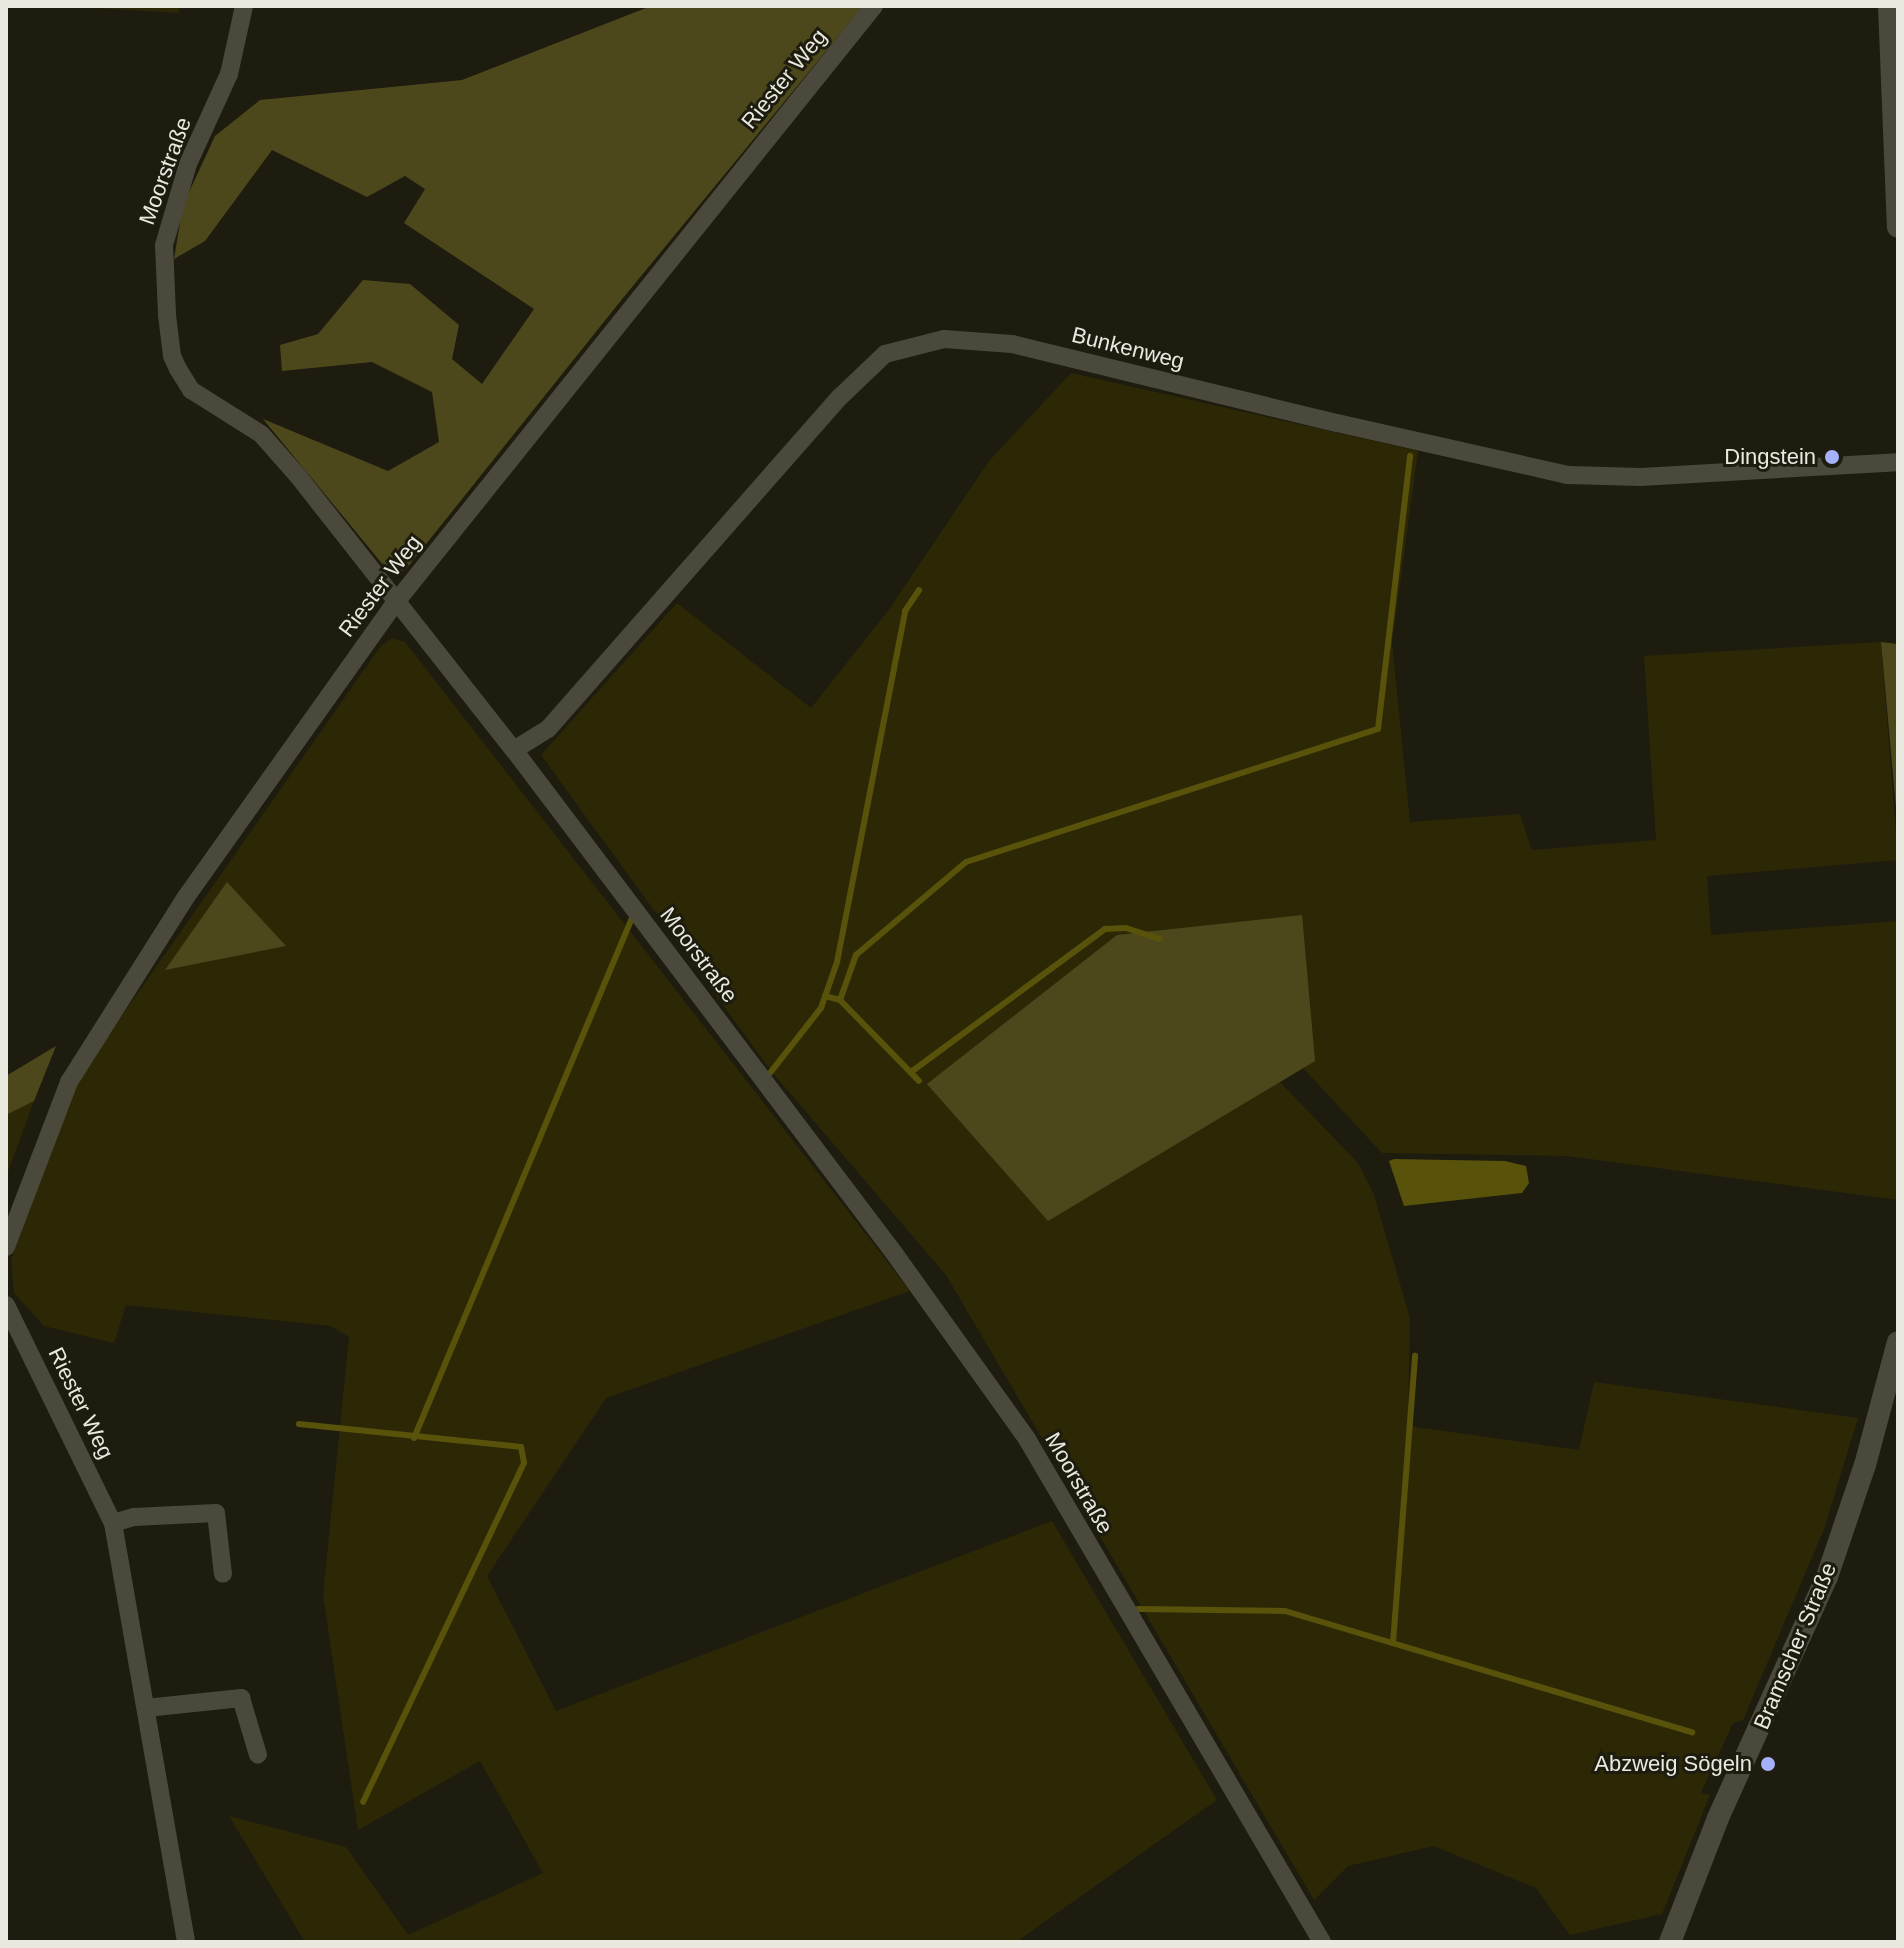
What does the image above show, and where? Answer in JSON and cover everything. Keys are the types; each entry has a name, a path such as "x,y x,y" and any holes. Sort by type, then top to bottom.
{"street":[{"name":"Moorstraße","path":"244,6 229,74 170,215 163,266 172,356 191,390 247,424 274,447 514,750 894,1253 1027,1439 1322,1942"},
{"name":"Riester Weg","path":"6,1247 69,1082 186,897 396,602 874,6"},
{"path":"1889,6 1898,227"},
{"name":"Bunkenweg","path":"514,750 548,729 840,397 885,354 944,339 1012,344 1568,475 1641,477 1898,462"},
{"name":"Riester Weg","path":"6,1305 113,1523 186,1942"},
{"name":"Bramscher Straße","path":"1670,1942 1718,1818 1827,1577 1865,1465 1898,1342"},
{"path":"113,1523 134,1517 216,1513 223,1574"},
{"path":"146,1708 241,1698 258,1755"}],"shaded area":[{"path":"63,6 179,6 179,13"},
{"path":"651,6 863,6 406,569 398,573 389,572 263,419 388,471 439,442 432,392 372,362 282,371 280,345 318,334 363,280 410,284 459,325 452,359 482,384 534,309 404,223 425,189 405,176 367,197 272,150 205,241 174,259 183,205 215,136 260,100 462,80"},
{"path":"1071,373 1418,451 1392,643 1410,822 1520,814 1532,850 1656,840 1644,656 1881,642 1898,860 1707,876 1711,935 1898,921 1898,1200 1567,1156 1382,1153 1303,1068 1048,1221 1280,1082 1358,1163 1374,1195 1410,1318 1408,1426 1579,1450 1594,1382 1858,1418 1824,1529 1743,1720 1733,1723 1701,1793 1710,1795 1662,1914 1570,1935 1536,1888 1434,1846 1348,1866 1314,1900 946,1275 771,1071 541,755 677,603 811,708 888,611 989,461"},
{"path":"392,638 405,642 910,1291 606,1398 487,1576 556,1711 1052,1521 1217,1800 1016,1942 305,1942 229,1816 346,1847 408,1935 543,1873 480,1761 358,1830 323,1595 349,1337 331,1326 126,1305 114,1343 44,1326 14,1293 11,1260 77,1080 380,647"},
{"path":"1881,642 1898,644 1898,830"},
{"path":"227,882 286,946 165,970"},
{"path":"1302,915 1315,1061 1048,1221 927,1084 1117,935"},
{"path":"56,1046 34,1101 6,1115 6,1076"},
{"path":"34,1101 6,1177 6,1115"},
{"path":"1389,1161 1505,1161 1526,1166 1529,1183 1522,1193 1404,1206"}],"waterway":[{"path":"825,996 840,1000 856,955 966,862 1378,729 1410,456"},
{"path":"770,1073 821,1008 837,962 905,611 919,590"},
{"path":"414,1438 632,918"},
{"path":"911,1072 1105,929 1126,928 1159,939"},
{"path":"840,1000 919,1081"},
{"path":"1393,1643 1415,1356"},
{"path":"299,1424 521,1447 524,1463 363,1802"},
{"path":"1138,1609 1285,1611 1692,1732"}],"place":[{"name":"Dingstein","path":"1832,457"},
{"name":"Abzweig Sögeln","path":"1768,1764"}]}
